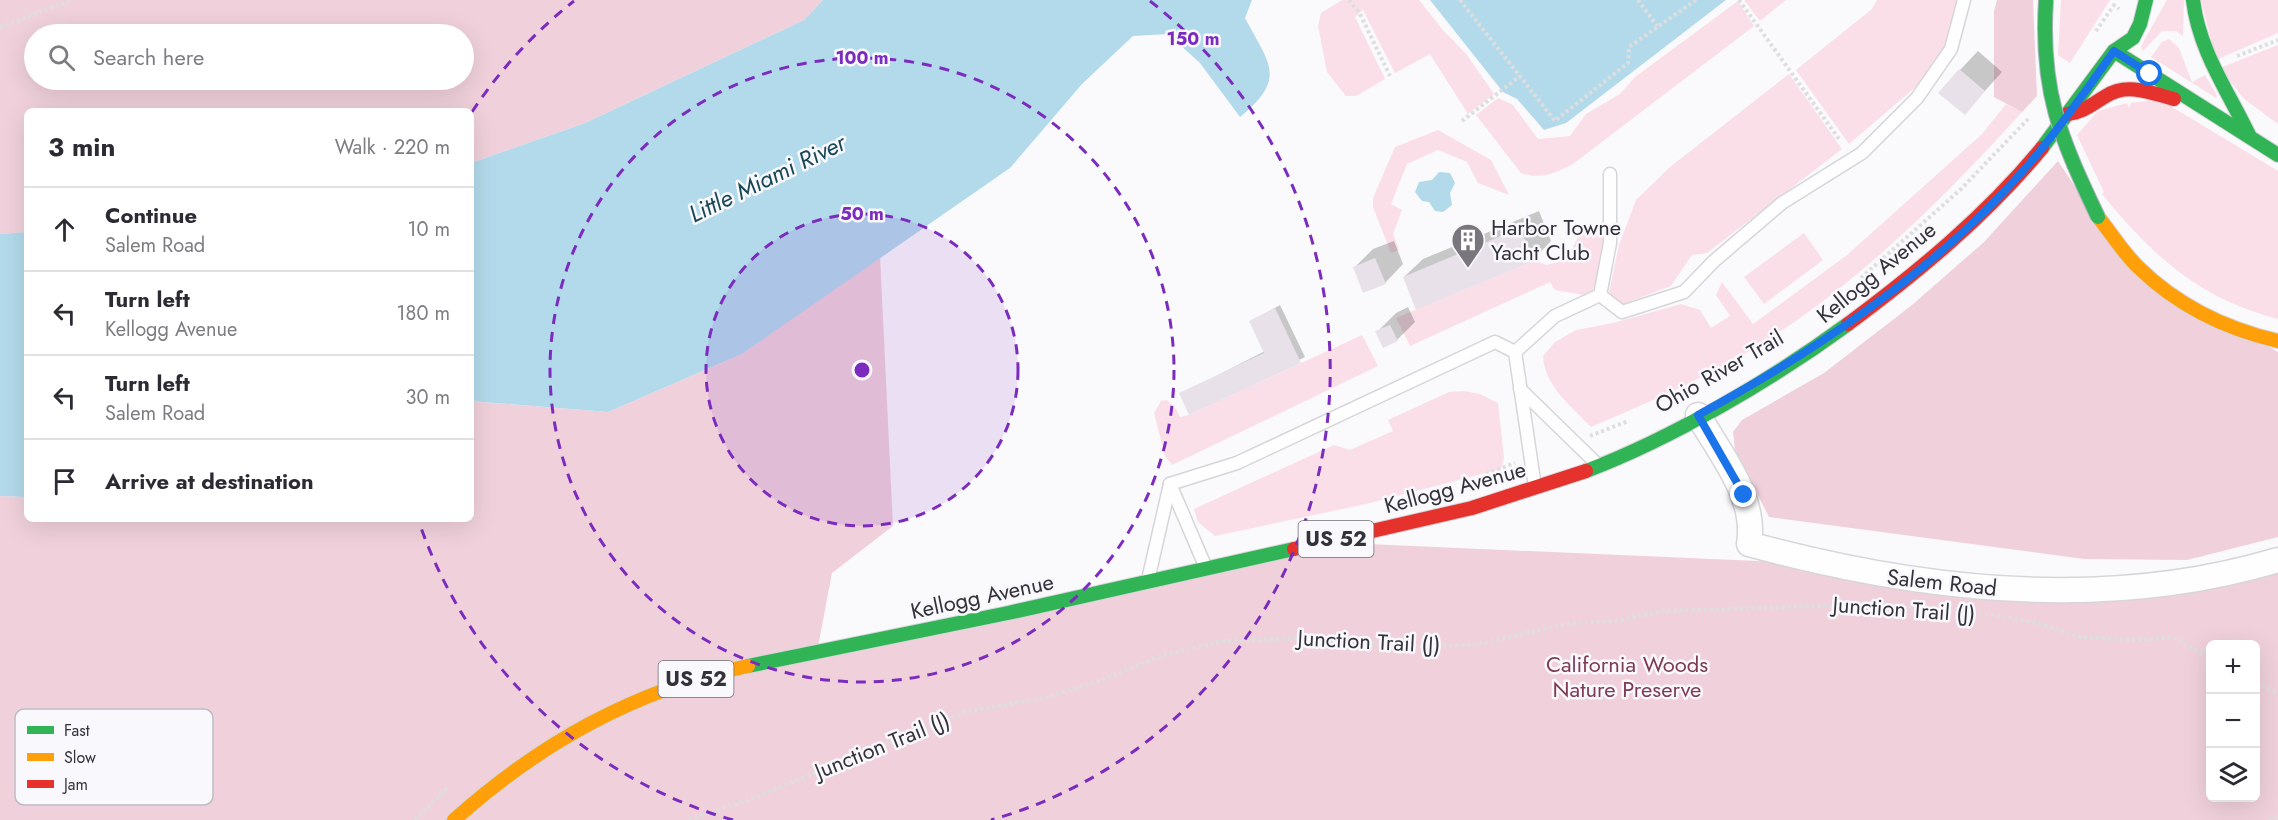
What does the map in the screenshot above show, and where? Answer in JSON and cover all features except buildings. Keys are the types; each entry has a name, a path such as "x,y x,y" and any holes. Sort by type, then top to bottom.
{"main road":[{"path":"2046,0 2044,65 2051,110 2098,217 2140,268 2199,314 2262,338 2278,341"},
{"path":"2120,9 2141,0"},
{"name":"Kellogg Avenue","path":"454,820 482,793 530,756 571,731 630,703 683,682 732,668 961,623 1418,521 1535,487 1631,452 1823,342 1907,278 1994,200 2029,164 2114,51 2127,47 2142,23 2146,0"},
{"path":"2193,0 2200,42 2223,89 2236,106 2250,137"},
{"path":"2111,37 2114,51 2278,155"},
{"path":"2068,114 2082,113 2114,91 2132,88 2204,108"}],"street":[{"name":"Salem Road","path":"1698,415 1744,495 1750,517 1749,544 1823,564 1889,577 1965,587 2041,590 2118,588 2184,580 2251,568 2278,560"}],"lane":[{"path":"1600,295 1622,312 1684,292 1714,261 1782,203 1862,153 1917,98 1951,49 1964,0"},
{"path":"1600,295 1610,243 1610,174"},
{"path":"1515,352 1555,315 1600,295"},
{"path":"1170,484 1237,463 1496,342 1515,352"},
{"path":"1515,352 1535,487"},
{"path":"1520,389 1598,465"},
{"path":"1170,484 1206,568"},
{"path":"1148,581 1170,484"}],"path":[{"path":"0,27 73,0"},
{"path":"1349,0 1360,14 1390,76"},
{"path":"1461,0 1555,121 1629,63 1629,47 1696,0"},
{"path":"1638,0 1657,26"},
{"path":"1739,0 1839,139"},
{"path":"2090,39 2120,9"},
{"path":"2229,59 2278,40"},
{"path":"1462,121 1520,76"},
{"path":"1852,285 1961,189 2035,112"},
{"name":"Ohio River Trail","path":"1575,442 1632,419"},
{"path":"1477,477 1531,457"},
{"name":"Junction Trail (J)","path":"689,820 751,799 965,712 1048,697 1100,681 1167,654 1224,641 1328,637 1395,647 1474,645 1571,623 1615,621 1663,610 1886,604 1936,611 1994,615 2038,623 2080,637 2136,640 2173,637 2206,655"},
{"path":"2260,685 2278,693"},
{"path":"2270,820 2278,816"}],"shaded area":[{"path":"1342,0 1419,0 1467,55 1494,94 1468,114 1430,54 1395,73 1363,10 1355,17 1385,79 1356,96 1346,96 1327,72 1318,26 1321,13"},
{"path":"1744,0 1786,0 1760,21"},
{"path":"1877,0 1957,0 1947,43 1925,79 1849,144 1796,70 1872,9"},
{"path":"2061,0 2110,0 2070,63 2058,55"},
{"path":"2167,0 2184,0 2183,36 2176,31 2162,31 2143,51 2141,46"},
{"path":"2201,0 2278,0 2278,33 2216,60"},
{"path":"1738,1 1754,26 1573,164 1560,170 1541,176 1521,173 1476,115 1498,98 1513,105 1538,139 1570,136 1586,114 1620,94 1635,77"},
{"path":"2169,39 2179,48 2192,82 2205,75 2217,95 2216,98 2151,57 2162,42"},
{"path":"2278,45 2278,124 2244,99 2220,68"},
{"path":"1789,74 1842,149 1707,253 1692,255 1671,286 1618,306 1609,292 1619,245 1636,200 1670,167"},
{"path":"2159,99 2278,171 2278,319 2224,299 2179,272 2140,237 2102,194 2104,192 2077,135 2098,111 2127,103 2129,108 2131,103"},
{"path":"2006,104 2022,112 1903,234 1804,315 1748,352 1704,376 1591,427 1560,395 1548,377 1543,356 1555,342 1576,330 1613,323 1681,304 1700,310 1711,328 1730,316 1716,295 1722,282 1753,324 1847,255 1982,134"},
{"path":"1438,130 1491,160 1509,195 1478,183 1467,162 1438,150 1407,164 1391,204 1402,210 1393,234 1399,250 1391,253 1373,207 1373,198 1395,147"},
{"path":"1584,225 1595,228 1602,235 1605,244 1602,267 1589,296 1555,290 1550,282 1410,346 1396,318 1534,261 1547,265 1567,259"},
{"path":"1804,233 1823,260 1764,304 1744,277"},
{"path":"1362,335 1378,366 1172,465 1165,456 1154,413 1161,401 1167,400 1180,417 1189,415"},
{"path":"1464,391 1480,394 1498,403 1504,458 1501,469 1366,504 1215,536 1198,522 1194,509 1334,445 1350,450 1393,431 1388,420 1449,392"}],"green space":[{"path":"0,0 823,0 804,20 585,123 474,162 474,108 24,108 24,232 0,234"},
{"path":"1997,0 2033,0 2037,96 2022,112 1994,97 1994,11"},
{"path":"2058,161 2122,257 2278,352 2278,537 2187,560 2084,559 1769,517 1735,450 1733,432 1742,420 1824,373 1912,305 1984,242"},
{"name":"California Woods Nature Preserve","path":"880,256 893,526 832,573 817,652 1322,542 1823,564 2041,590 2278,560 2278,820 0,820 0,496 24,497 24,522 474,522 474,401 608,412 742,354"}],"water":[{"name":"Little Miami River","path":"823,0 1252,0 1245,18 1267,60 1270,70 1269,81 1264,92 1240,117 1200,63 1168,34 1133,36 1082,84 1010,168 742,354 608,412 474,401 474,162 585,123 804,20"},
{"path":"1430,0 1726,0 1566,123 1544,130 1517,99 1503,92"},
{"path":"1439,172 1450,173 1455,183 1450,193 1452,205 1443,212 1435,211 1429,202 1422,201 1415,192 1419,182 1432,180"},
{"path":"24,232 24,497 0,496 0,234"}],"traffic: fast":[{"path":"2046,0 2046,61 2050,88 2063,137 2098,217"},
{"path":"2042,148 2114,51 2133,38 2140,24 2146,0"},
{"path":"2193,0 2196,19 2208,54 2250,137"},
{"path":"2114,51 2278,155"},
{"path":"1586,471 1653,442 1721,406 1788,366 1848,324"},
{"path":"748,666 1008,613 1294,549"}],"traffic: slow":[{"path":"2098,217 2133,262 2170,294 2221,323 2278,341"},
{"path":"454,820 520,767 591,723 666,689 748,666"}],"traffic: jam":[{"path":"2068,114 2083,110 2114,92 2122,90 2140,90 2174,99"},
{"path":"1848,324 1950,242 1998,197 2042,148"},
{"path":"1294,549 1472,508 1586,471"}],"place":[{"name":"Harbor Towne Yacht Club","path":"1468,269"}],"route":[{"path":"1744,495 1698,415 1823,342 1907,278 1953,238 2029,164 2114,51 2150,74"}]}
